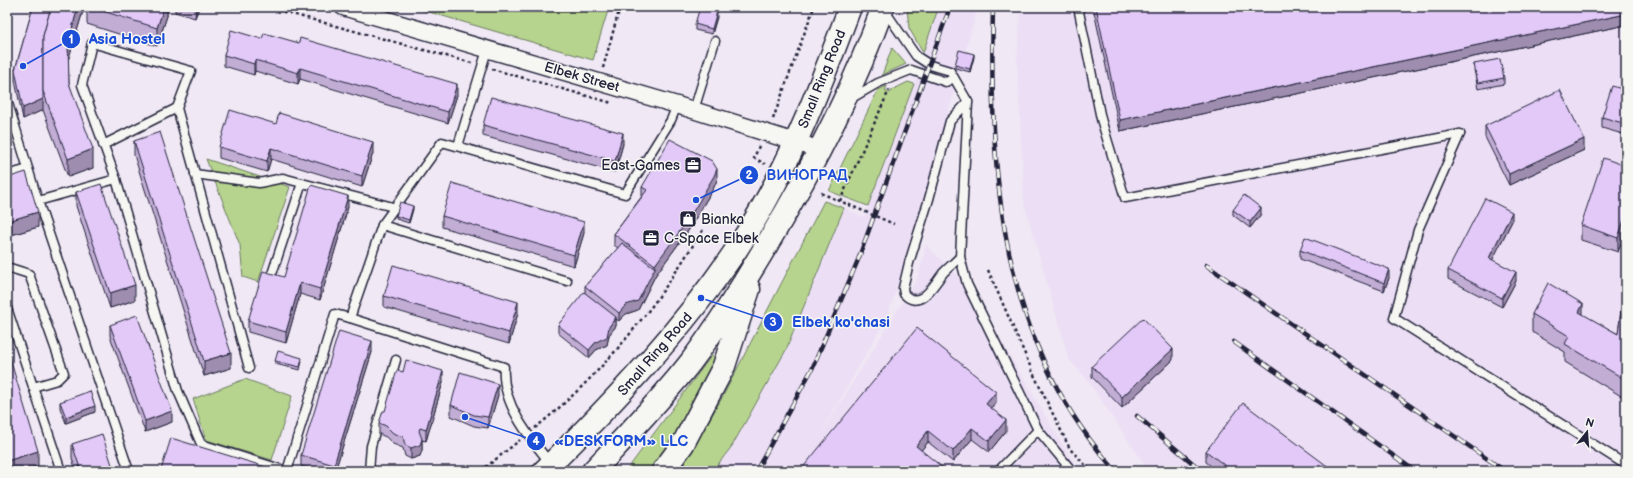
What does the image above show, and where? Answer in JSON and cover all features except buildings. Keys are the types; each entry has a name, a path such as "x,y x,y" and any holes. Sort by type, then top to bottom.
{"highway":[{"name":"Small Ring Road","path":"548,468 624,390 671,338 737,249 796,141 833,54 850,7"},
{"name":"Small Ring Road","path":"593,471 642,419 690,363 759,258 821,150 845,103 866,54 882,7"},
{"path":"663,471 682,444 724,366 759,258"}],"street":[{"name":"Elbek Street","path":"343,7 694,110 763,138 796,141 821,150"}],"lane":[{"path":"882,7 916,56 930,65 950,72 968,102 960,257 967,284 1038,430 1072,471"},
{"path":"1078,7 1101,119 1125,198 1460,134 1418,230 1394,318 1626,465"},
{"path":"694,110 715,41"},
{"path":"249,368 177,108 191,71 92,43 82,85 116,179 178,391 201,444 287,471 335,314 504,367 502,380 519,422 548,468"},
{"path":"458,146 487,50"},
{"path":"845,103 878,83 911,70 946,82 954,78"},
{"path":"7,100 38,201 130,471"},
{"path":"960,257 943,273 928,294 918,298 911,298 904,294 903,288 909,264 929,199 950,121 968,102"},
{"path":"350,318 382,225 393,207 442,142 625,194 671,120 677,105"},
{"path":"103,145 177,108"},
{"path":"7,175 28,169"},
{"path":"196,174 260,183 283,178 393,207"},
{"path":"38,201 116,179"},
{"path":"272,274 302,182"},
{"path":"382,225 567,281"},
{"path":"7,267 29,274 64,373 57,380 33,387"},
{"path":"7,308 61,471"},
{"path":"369,471 371,446 396,360"},
{"path":"1002,471 1001,468 1038,430"}],"path":[{"path":"266,7 618,105"},
{"path":"599,82 620,7"},
{"path":"768,166 754,158 775,114 814,7"},
{"path":"840,201 889,89 908,79 911,70"},
{"path":"821,193 894,224"},
{"path":"481,471 553,414 596,372 642,320 703,230"},
{"path":"988,270 1035,377 1070,449 1091,471"}],"shaded area":[{"path":"939,7 978,7 904,268 887,317 820,435 918,277 926,245 967,284 1071,458 1083,471 713,471 732,446 786,350 844,208 864,217 908,103"},
{"path":"1021,7 1626,7 1626,471 1149,471 1085,377 1069,360 1024,203 1017,58"}],"green space":[{"path":"412,7 609,7 593,60"},
{"path":"939,7 923,53 909,28 907,8"},
{"path":"892,48 906,64 882,75"},
{"path":"908,82 914,84 868,206 829,191 878,90 887,86 885,91 890,93 892,90"},
{"path":"206,159 290,187 258,282 243,277 240,245"},
{"path":"824,201 844,208 786,350 732,446 713,471 688,471 682,467 723,396"},
{"path":"712,355 718,360 690,412 653,471 626,471"},
{"path":"245,379 292,396 272,460 206,440 193,399"}],"railway":[{"path":"756,471 812,369 858,260 950,7"},
{"path":"993,7 992,69 994,131 999,192 1009,253 1025,312 1047,368 1077,421 1116,471"},
{"path":"1206,265 1505,471"},
{"path":"1234,342 1415,471"},
{"path":"1137,416 1202,471"}],"place":[{"name":"Asia Hostel","path":"23,66"},
{"name":"East-Games","path":"693,165"},
{"name":"ВИНОГРАД","path":"696,200"},
{"name":"Bianka","path":"688,219"},
{"name":"C-Space Elbek","path":"651,238"},
{"name":"Elbek ko'chasi","path":"701,298"},
{"name":"«DESKFORM» LLC","path":"465,417"}]}
